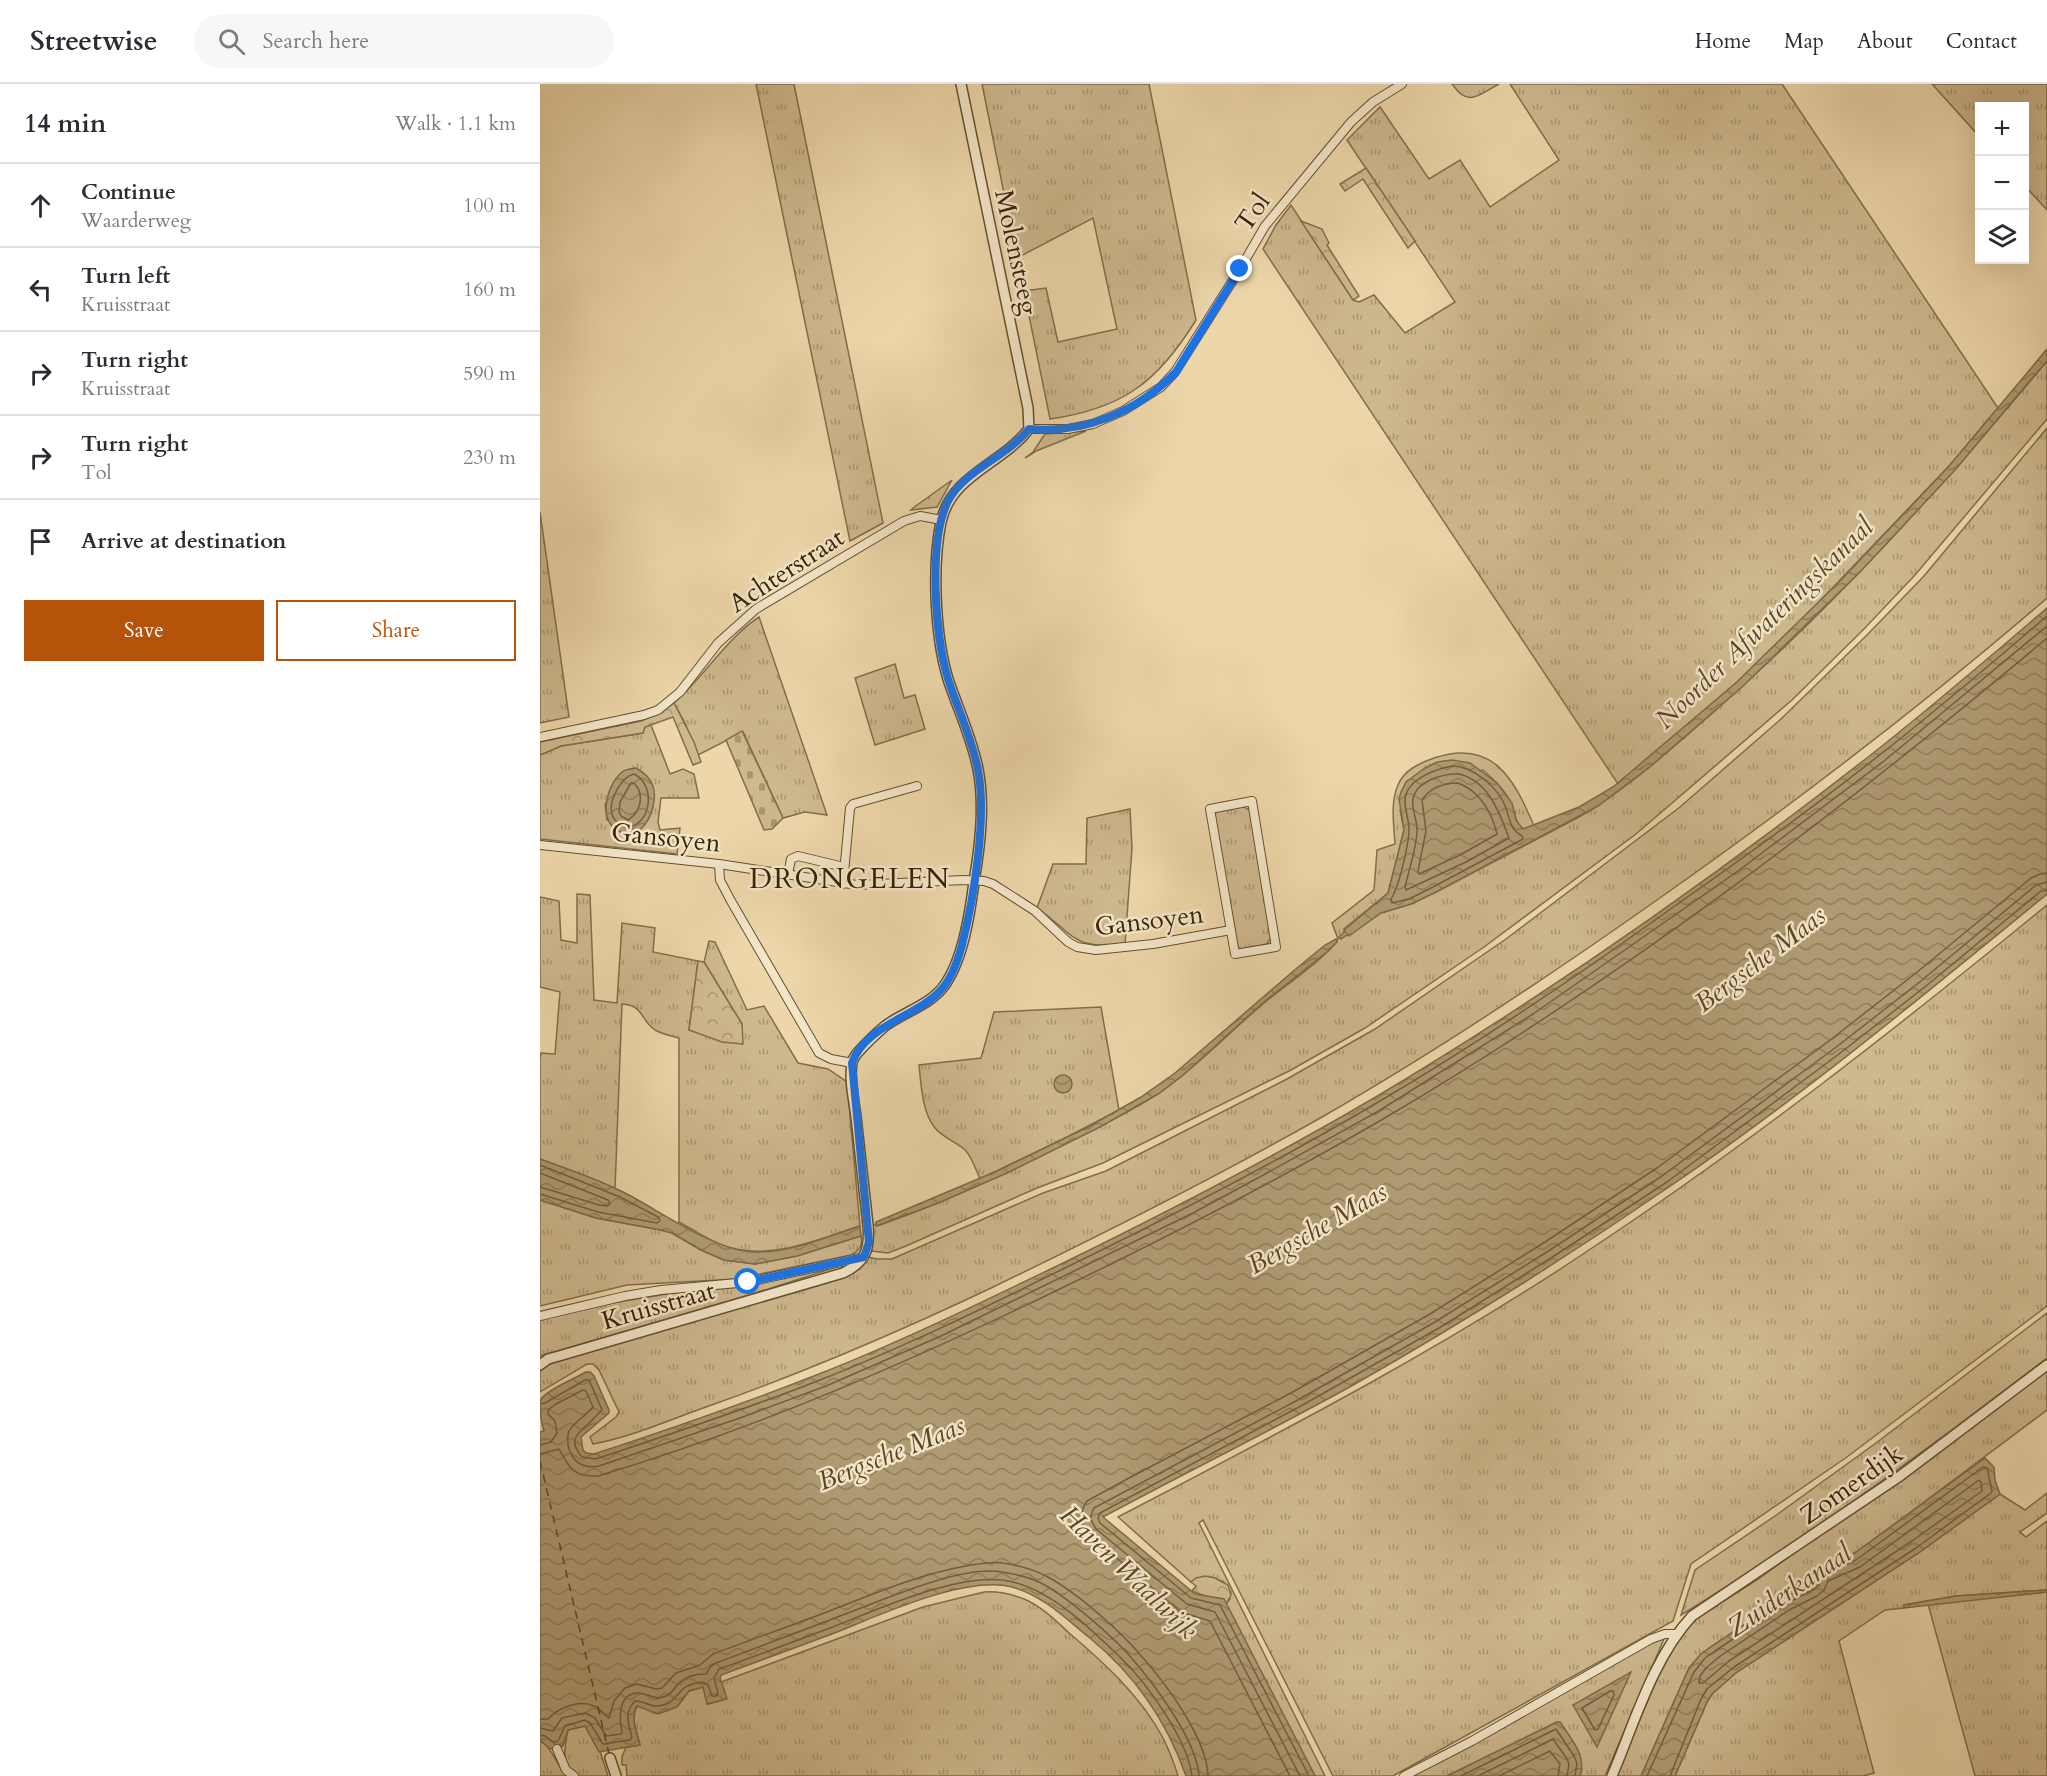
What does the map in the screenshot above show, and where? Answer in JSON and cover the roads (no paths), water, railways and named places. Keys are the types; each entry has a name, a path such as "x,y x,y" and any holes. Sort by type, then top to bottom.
{"street":[{"name":"Molensteeg","path":"961,84 1028,408 1029,429"},
{"name":"Tol","path":"1029,429 1068,429 1093,424 1123,411 1161,387 1176,372 1265,226 1351,122 1373,102 1402,84"},
{"path":"540,1316 625,1296 661,1290 748,1282 864,1257 869,1242 852,1063 858,1052 886,1026 934,997 946,983 962,945 974,882 981,807 980,784 971,743 948,678 942,649 937,585 937,545 949,500 964,481 1013,447 1029,429"},
{"name":"Achterstraat","path":"540,737 645,715 658,710 680,692 718,643 756,609 904,521 920,516 942,520"},
{"path":"843,884 850,807 853,804 917,786"},
{"name":"Gansoyen","path":"1252,801 1276,947 1235,954 1231,930 1210,809 1252,801"},
{"name":"Gansoyen","path":"540,845 719,864 788,873 843,884 964,880 993,884 1035,911 1068,942 1084,949 1096,950 1153,944 1231,930"},
{"path":"788,873 790,859 798,855 843,867"},
{"path":"719,864 720,880 731,901 819,1053 831,1059 852,1063"},
{"name":"Kruisstraat","path":"540,1365 548,1359 843,1273 854,1268 864,1257"},
{"name":"Zomerdijk","path":"1612,1776 1656,1670 1677,1634 1692,1616 1900,1476 2047,1365"},
{"path":"1404,1776 1472,1741 1651,1639 1665,1634 1677,1634"},
{"path":"557,1749 566,1770 574,1776"},
{"path":"610,1758 616,1776"}],"water":[{"path":"2047,349 2047,361 1956,469 1860,572 1742,687 1651,766 1598,806 1436,892 1411,904 1381,913 1349,936 1341,939 1339,937 1344,930 1388,893 1404,830 1399,799 1406,782 1437,762 1452,760 1470,763 1497,783 1512,803 1516,820 1523,829 1579,807 1613,787 1737,682 1842,579 1950,465"},
{"path":"2047,608 2047,894 1814,1081 1718,1153 1592,1239 1514,1289 1355,1384 1103,1517 1195,1594 1224,1599 1315,1776 1186,1776 1169,1737 1148,1701 1136,1684 1107,1653 1063,1616 1034,1596 1012,1587 992,1585 970,1587 921,1599 721,1675 727,1699 707,1704 703,1687 689,1691 677,1707 658,1714 637,1706 634,1720 640,1745 599,1752 585,1726 568,1730 563,1746 550,1749 540,1740 540,1432 544,1431 540,1401 547,1393 586,1372 594,1376 609,1413 581,1437 583,1450 594,1454 763,1395 880,1349 1059,1265 1218,1184 1336,1120 1439,1059 1631,932 1756,842 1877,750"},
{"path":"636,768 646,775 652,784 653,808 640,830 625,833 610,823 606,805 616,778 624,771"},
{"path":"1336,939 1337,942 1328,951 1263,1003 1182,1076 1158,1094 1100,1127 1007,1173 936,1204 876,1226 876,1222 997,1171 1090,1126 1141,1097 1175,1073 1297,968"},
{"path":"1059,1075 1067,1075 1072,1080 1070,1091 1059,1093 1054,1088 1054,1080"},
{"path":"540,1159 615,1188 705,1238 738,1250 767,1252 781,1250 860,1226 861,1236 797,1256 755,1264 724,1260 672,1233 596,1218 540,1200"},
{"path":"1985,1458 1994,1467 1995,1480 2000,1494 1920,1552 1737,1672 1712,1694 1707,1702 1675,1776 1641,1776 1689,1668 1701,1654 1783,1599 1810,1584 1814,1581 1815,1573 1852,1555"},
{"path":"2047,1590 2047,1592 1904,1608 1904,1605 1956,1596"},
{"path":"1631,1672 1597,1747 1573,1705"},
{"path":"1560,1722 1580,1754 1582,1768 1580,1776 1447,1776"}],"district":[{"name":"DRONGELEN","path":"850,878"}],"water label":[{"name":"Noorder Afwateringskanaal","path":"1764,623"},
{"name":"Bergsche Maas","path":"1760,959"},
{"name":"Bergsche Maas","path":"1317,1228"},
{"name":"Bergsche Maas","path":"891,1453"},
{"name":"Haven Waalwijk","path":"1129,1572"},
{"name":"Zuiderkanaal","path":"1789,1590"}]}
